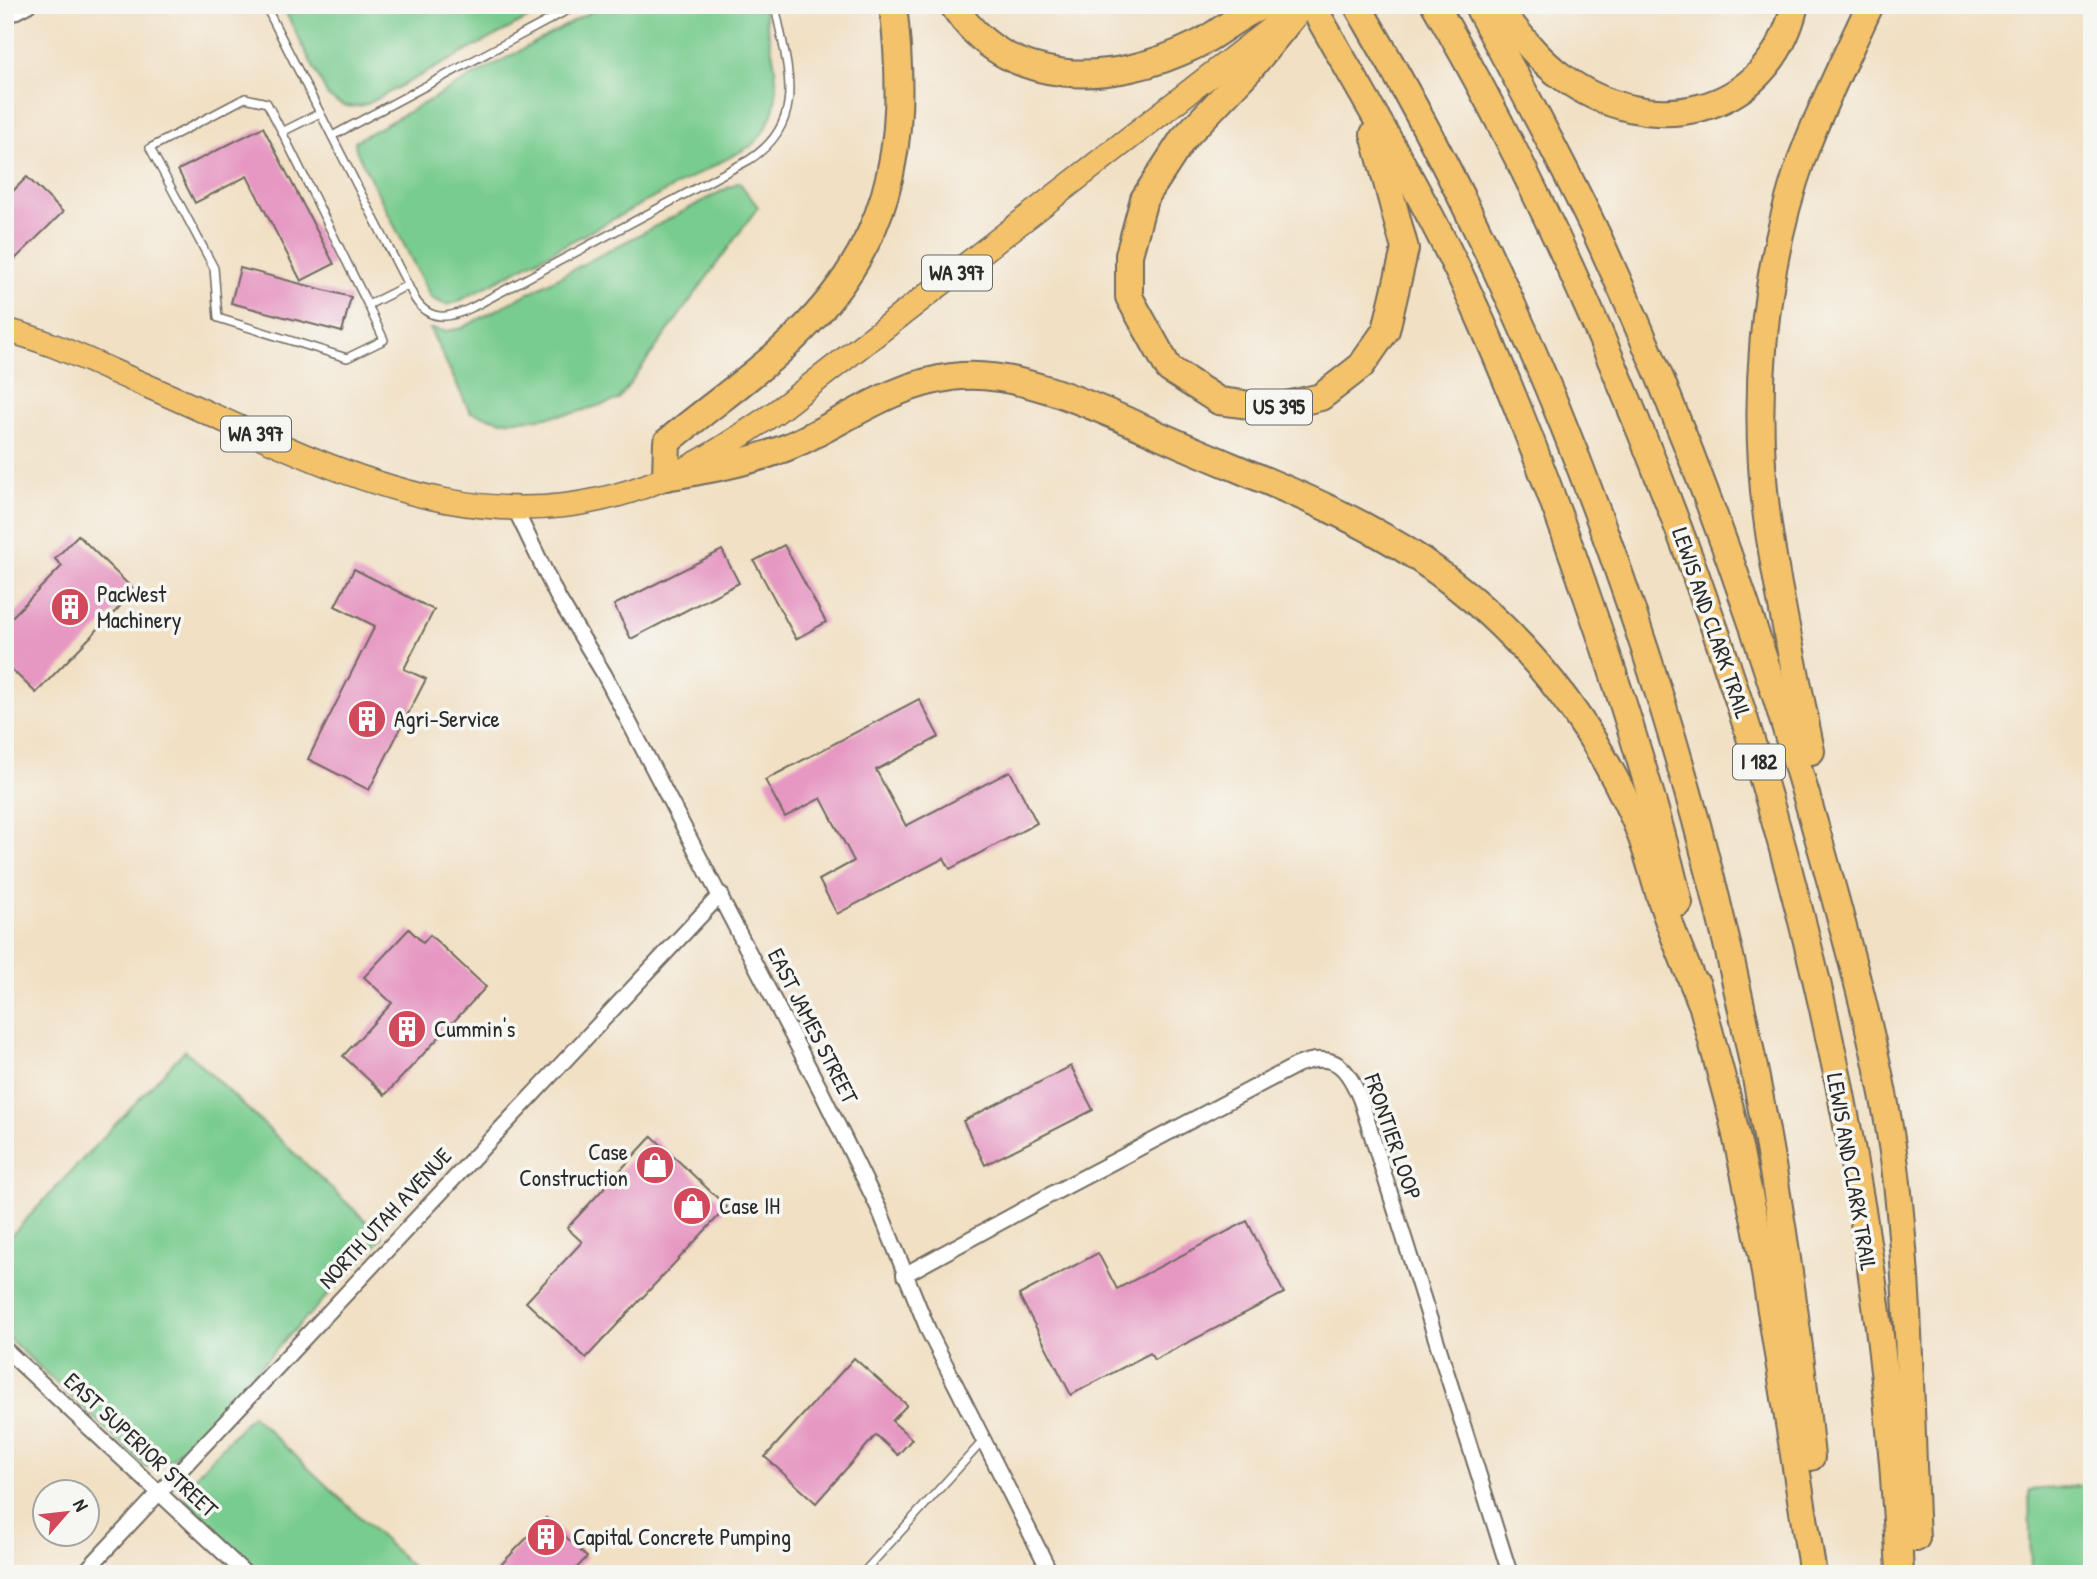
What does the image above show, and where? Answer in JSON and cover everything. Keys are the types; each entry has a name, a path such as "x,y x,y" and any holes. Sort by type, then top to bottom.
{"highway":[{"path":"893,5 900,76 899,128 893,170 883,204 867,240 850,272 780,351 667,442 666,477 763,457 880,399 952,377 981,376 1014,381 1114,417 1377,533 1419,558 1488,612 1535,660 1588,729 1636,821 1664,909 1701,1003"},
{"path":"953,5 985,43 1005,56 1052,72 1098,73 1147,65 1198,44 1265,5"},
{"name":"US 395","path":"1302,5 1243,63 1183,139 1144,200 1129,255 1129,297 1169,369 1219,401 1273,408 1321,397 1361,366 1386,330 1405,249 1377,142 1353,77 1312,5"},
{"path":"1357,5 1436,143 1510,300 1599,518 1679,762 1747,1029 1780,1208 1804,1385 1815,1574"},
{"name":"LEWIS AND CLARK TRAIL","path":"1435,5 1539,198 1606,347 1674,514 1752,739 1807,941 1855,1177 1881,1355 1900,1574"},
{"path":"1477,5 1564,167 1599,240 1689,450 1785,715 1867,1024 1894,1165 1906,1311 1916,1546 1913,1574"},
{"path":"1496,5 1528,46 1567,81 1606,101 1662,114 1704,108 1736,92 1771,60 1784,40 1795,5"},
{"path":"1835,897 1818,790 1769,531 1762,451 1762,379 1774,274 1786,214 1803,156 1870,5"},
{"path":"1353,77 1392,142 1495,352 1556,508 1611,664 1661,825 1701,1003 1731,1112 1762,1254 1815,1574"}],"main road":[{"name":"WA 397","path":"5,330 215,415 344,474 435,501 515,509 589,500 666,477 723,448 776,412 1243,63"}],"street":[{"path":"5,17 28,5"},
{"name":"EAST JAMES STREET","path":"515,509 557,596 604,674 721,894 858,1165 904,1276 983,1441 1051,1574"},
{"name":"NORTH UTAH AVENUE","path":"83,1574 721,894"},
{"name":"FRONTIER LOOP","path":"904,1276 1050,1195 1297,1065 1319,1058 1336,1063 1349,1075 1361,1101 1510,1574"},
{"name":"EAST SUPERIOR STREET","path":"5,1349 246,1574"}],"lane":[{"path":"265,5 408,285 426,312 441,317 460,314 760,153 782,131 789,108 789,80 775,5"},
{"path":"332,136 577,5"},
{"path":"245,98 267,103 282,132 384,340 347,358 218,318 214,268 150,148 245,98"},
{"path":"282,132 320,113"},
{"path":"368,305 408,285"},
{"path":"862,1574 983,1441"}],"green space":[{"path":"282,5 553,5 367,104 351,107 328,96"},
{"path":"603,5 763,5 776,80 772,114 764,130 751,146 457,302 446,305 431,298 356,150 355,141"},
{"path":"739,182 758,207 618,400 574,413 532,419 502,421 470,412 430,329 446,331 462,328"},
{"path":"185,1050 383,1237 171,1460 147,1468 5,1335 5,1242"},
{"path":"252,1415 420,1574 261,1574 187,1504 184,1488"},
{"path":"2092,1485 2092,1574 2031,1574 2029,1490"}],"building":[{"path":"263,127 334,264 301,281 247,176 195,203 178,170"},
{"path":"27,177 63,212 5,269 5,199"},
{"path":"240,268 351,297 342,332 231,303"},
{"name":"PacWest Machinery","path":"78,535 135,591 36,693 5,663 5,624 62,566 55,559"},
{"path":"784,545 826,622 796,639 754,561"},
{"path":"722,550 739,583 631,639 614,605"},
{"name":"Agri-Service","path":"354,569 434,610 404,669 426,679 369,790 308,759 375,626 335,606"},
{"path":"919,699 939,737 876,770 906,826 1010,771 1037,823 950,869 944,858 837,914 819,880 854,861 821,798 785,817 765,780"},
{"name":"Cummin's","path":"409,929 423,943 430,935 486,987 385,1095 343,1056 392,1003 364,977"},
{"path":"1071,1066 1093,1110 985,1165 963,1121"},
{"path":"652,1136 727,1207 586,1358 526,1302 582,1242 567,1228"},
{"path":"1247,1221 1284,1293 1154,1360 1150,1353 1071,1395 1019,1295 1098,1253 1117,1289"},
{"path":"854,1358 907,1405 892,1421 912,1439 898,1455 876,1435 816,1503 765,1457"},
{"name":"Capital Concrete Pumping","path":"546,1518 587,1557 571,1574 492,1574"}],"place":[{"name":"PacWest Machinery","path":"70,607"},
{"name":"Agri-Service","path":"367,719"},
{"name":"Cummin's","path":"407,1029"},
{"name":"Case Construction","path":"655,1165"},
{"name":"Case IH","path":"692,1206"},
{"name":"Capital Concrete Pumping","path":"546,1537"}]}
